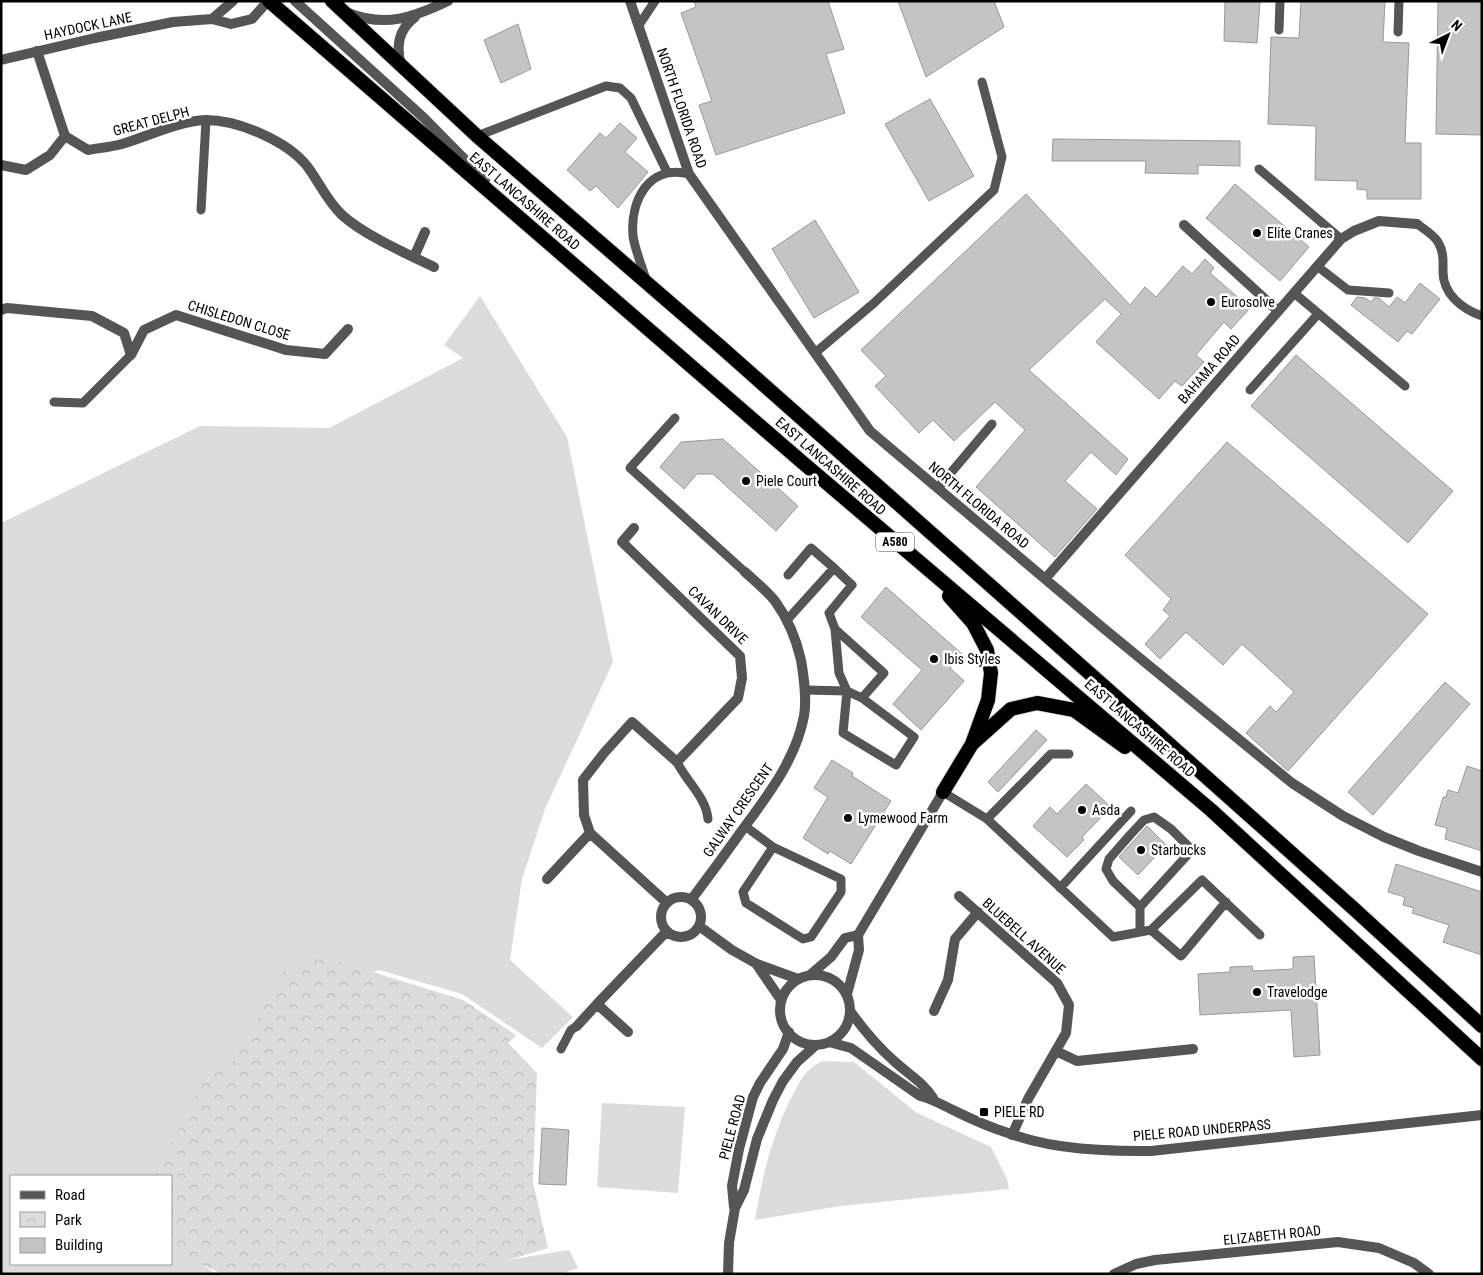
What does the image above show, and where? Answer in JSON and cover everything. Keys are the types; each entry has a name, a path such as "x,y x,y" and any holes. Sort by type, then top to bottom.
{"highway":[{"name":"EAST LANCASHIRE ROAD","path":"268,1 1211,810 1482,1059"},
{"name":"EAST LANCASHIRE ROAD","path":"332,1 477,136 646,282 1339,894 1482,1026"},
{"path":"915,558 973,623 987,650 992,674 988,700 972,744 944,792"},
{"path":"972,744 1011,709 1037,704 1074,710 1211,810"}],"street":[{"path":"212,19 233,1"},
{"name":"HAYDOCK LANE","path":"1,60 174,22 212,19 231,24 252,19 268,1"},
{"path":"294,1 424,118 535,231"},
{"path":"345,12 359,18 399,20 418,15 448,1"},
{"name":"NORTH FLORIDA ROAD","path":"630,1 689,174 870,431 1045,579 1292,783 1344,816 1384,837 1482,872"},
{"path":"401,67 398,53 399,38 408,23 418,15"},
{"path":"1,165 26,170 50,156 65,136 37,51"},
{"name":"GREAT DELPH","path":"65,136 88,150 119,144 180,125 206,120 238,125 277,141 293,152 305,164 330,202 357,227 434,267"},
{"name":"BAHAMA ROAD","path":"1045,579 1340,239 1379,221 1418,224"},
{"path":"1184,225 1278,311"},
{"path":"414,257 425,232"},
{"path":"1,310 7,308 92,316 124,333 131,355"},
{"name":"CHISLEDON CLOSE","path":"131,355 144,330 176,315 286,350 325,354 348,330"},
{"name":"CAVAN DRIVE","path":"634,528 622,542 740,656 742,678 738,698 677,762"},
{"name":"GALWAY CRESCENT","path":"691,900 772,789 787,765 797,741 804,716 805,690 797,644 787,620 774,600 745,572"},
{"path":"667,903 590,833 584,816 583,780 632,722 677,762"},
{"path":"847,994 833,979 822,975 810,975 798,979 788,987 781,1000 781,1017 789,1032 804,1043 816,1045 829,1042 838,1037 844,1030 849,1021 850,1011 847,994 859,950 858,934 944,792"},
{"path":"546,879 590,833"},
{"name":"BLUEBELL AVENUE","path":"959,896 1057,983 1069,1005 1066,1033 1028,1099 1012,1135"},
{"path":"681,897 691,900 699,908 701,914 699,926 690,934 684,936 678,936 667,931 661,917 667,903 672,899 681,897"},
{"path":"934,1011 948,980 955,939 978,912"},
{"path":"699,926 732,950 757,964 798,979"},
{"path":"577,1026 667,931"},
{"path":"810,975 831,957 845,938 858,934"},
{"path":"757,964 781,1000"},
{"path":"597,1004 628,1032"},
{"name":"PIELE ROAD UNDERPASS","path":"850,1011 866,1032 894,1061 926,1088 933,1098"},
{"name":"PIELE ROAD","path":"728,1274 728,1243 734,1208 732,1186 739,1149 753,1097 783,1049 789,1032"},
{"name":"PIELE ROAD UNDERPASS","path":"829,1042 851,1048 920,1096 933,1098 953,1110 1012,1135 1078,1148 1105,1151 1151,1151 1482,1115"},
{"name":"PIELE ROAD","path":"734,1208 744,1190 757,1139 773,1100 783,1081 797,1062 816,1045"},
{"path":"1056,1051 1077,1061 1194,1049"},
{"name":"ELIZABETH ROAD","path":"1114,1274 1136,1264 1155,1260 1338,1242 1378,1248 1414,1263 1429,1274"}],"lane":[{"path":"639,25 655,1"},
{"path":"1279,30 1280,1"},
{"path":"1398,32 1400,1"},
{"path":"815,353 874,303 994,190 1002,157 982,82"},
{"path":"477,136 606,86 620,88 631,98 667,172"},
{"path":"201,210 206,120"},
{"path":"1259,169 1340,239"},
{"path":"646,282 633,237 635,205 644,188 654,178 667,172 689,174"},
{"path":"1418,224 1438,240 1444,260 1443,274 1452,296 1459,304 1482,316"},
{"path":"1317,266 1348,290 1388,293"},
{"path":"1294,293 1405,386"},
{"path":"1250,390 1318,314"},
{"path":"54,402 82,403 131,355"},
{"path":"675,418 630,468 745,572"},
{"path":"938,488 992,424"},
{"path":"788,575 811,548 852,585 829,613 835,629 839,673 847,691 843,733 896,765 914,738 862,698 847,691 805,690"},
{"path":"787,620 834,568"},
{"path":"835,629 884,674 862,698"},
{"path":"986,819 1051,754 1069,754"},
{"path":"677,762 683,774 702,800 707,810 708,819"},
{"path":"944,792 986,819 1113,937 1151,930 1202,880 1260,935"},
{"path":"1060,888 1130,811"},
{"path":"1140,906 1113,881 1106,870 1108,859 1130,834 1144,820 1154,817 1171,829 1192,850 1140,906 1140,932"},
{"path":"745,826 773,847 841,879 841,892 811,937 803,939 746,904 743,892 773,847"},
{"path":"1151,930 1181,956 1226,902"},
{"path":"561,1049 571,1030 577,1026"}],"green space":[{"path":"480,296 567,437 613,662 545,809 522,879 510,960 573,1017 542,1048 462,994 379,970 321,996 183,1251 216,1274 1,1274 1,523 200,426 329,428 463,358 444,345"},
{"path":"321,956 463,1000 516,1035 508,1043 537,1073 533,1182 548,1248 462,1274 222,1274 172,1250 172,1175 156,1175 206,1076 228,1069 267,1003 278,974"},
{"path":"823,1061 854,1062 917,1113 991,1147 1007,1179 1009,1189 841,1206 755,1220 769,1157 784,1112 804,1075 813,1066"},
{"path":"602,1103 685,1107 678,1193 597,1187"},
{"path":"569,1250 578,1268 561,1274 424,1274"}],"building":[{"path":"694,1 828,1 844,49 826,54 845,113 716,155 699,105 712,101 681,13 696,7"},
{"path":"898,1 994,1 1004,27 926,77"},
{"path":"1225,1 1260,1 1257,43 1224,41"},
{"path":"1301,1 1385,1 1383,42 1409,43 1405,143 1421,143 1421,199 1367,199 1367,190 1357,189 1357,181 1315,180 1316,126 1268,124 1271,37 1299,38"},
{"path":"1438,1 1482,1 1482,135 1436,134"},
{"path":"518,24 531,69 501,83 484,40"},
{"path":"930,99 974,176 929,201 885,124"},
{"path":"620,123 637,138 625,152 648,172 618,208 596,186 590,191 567,170 600,133 606,138"},
{"path":"1053,139 1240,141 1240,166 1198,165 1198,174 1145,173 1146,161 1052,161"},
{"path":"1235,184 1309,247 1280,281 1206,218"},
{"path":"1026,194 1130,305 1145,287 1156,297 1183,266 1192,274 1205,259 1214,268 1210,273 1250,308 1231,329 1224,322 1196,355 1204,362 1182,386 1175,381 1159,399 1096,342 1121,314 1105,299 1029,370 1128,459 1116,475 1091,452 1065,481 1097,509 1055,557 976,487 1025,430 995,402 954,441 933,420 919,433 875,386 886,376 861,350"},
{"path":"815,220 859,292 814,318 772,249"},
{"path":"1420,283 1440,299 1412,334 1407,331 1398,342 1351,305 1357,297 1365,298 1371,302 1374,298 1379,298 1389,307 1397,297 1405,303"},
{"path":"1296,355 1453,491 1408,543 1251,406"},
{"name":"Piele Court","path":"723,439 798,506 776,531 713,474 697,474 684,489 660,467 681,442"},
{"path":"1227,442 1428,614 1288,771 1246,733 1270,706 1276,712 1294,692 1242,644 1223,665 1186,632 1160,659 1145,644 1170,616 1163,610 1171,599 1125,555"},
{"name":"Ibis Styles","path":"886,587 962,654 950,668 964,681 921,730 893,704 922,670 861,617"},
{"path":"1445,682 1470,704 1373,815 1348,792"},
{"path":"1036,730 1047,740 998,792 988,782"},
{"name":"Lymewood Farm","path":"832,760 853,773 852,776 891,801 851,864 830,851 828,854 803,838 828,797 814,788"},
{"path":"1467,766 1482,771 1482,851 1445,839 1447,828 1435,825 1443,797 1446,797 1448,790 1458,793"},
{"path":"1086,784 1111,807 1082,837 1084,840 1067,857 1033,826 1050,807 1057,814"},
{"path":"1147,826 1166,845 1138,875 1119,857"},
{"path":"1396,864 1482,892 1482,955 1443,942 1449,925 1412,913 1414,908 1403,905 1405,897 1388,892"},
{"name":"Travelodge","path":"1314,956 1320,1055 1294,1057 1291,1010 1200,1015 1198,974 1230,972 1230,967 1252,966 1253,971 1293,969 1293,957"},
{"path":"542,1128 569,1130 566,1185 539,1184"}],"place":[{"name":"Elite Cranes","path":"1257,233"},
{"name":"Eurosolve","path":"1211,302"},
{"name":"Piele Court","path":"746,481"},
{"name":"Ibis Styles","path":"934,659"},
{"name":"Asda","path":"1082,810"},
{"name":"Lymewood Farm","path":"848,818"},
{"name":"Starbucks","path":"1141,850"},
{"name":"Travelodge","path":"1257,992"},
{"name":"PIELE RD","path":"984,1112"}]}
